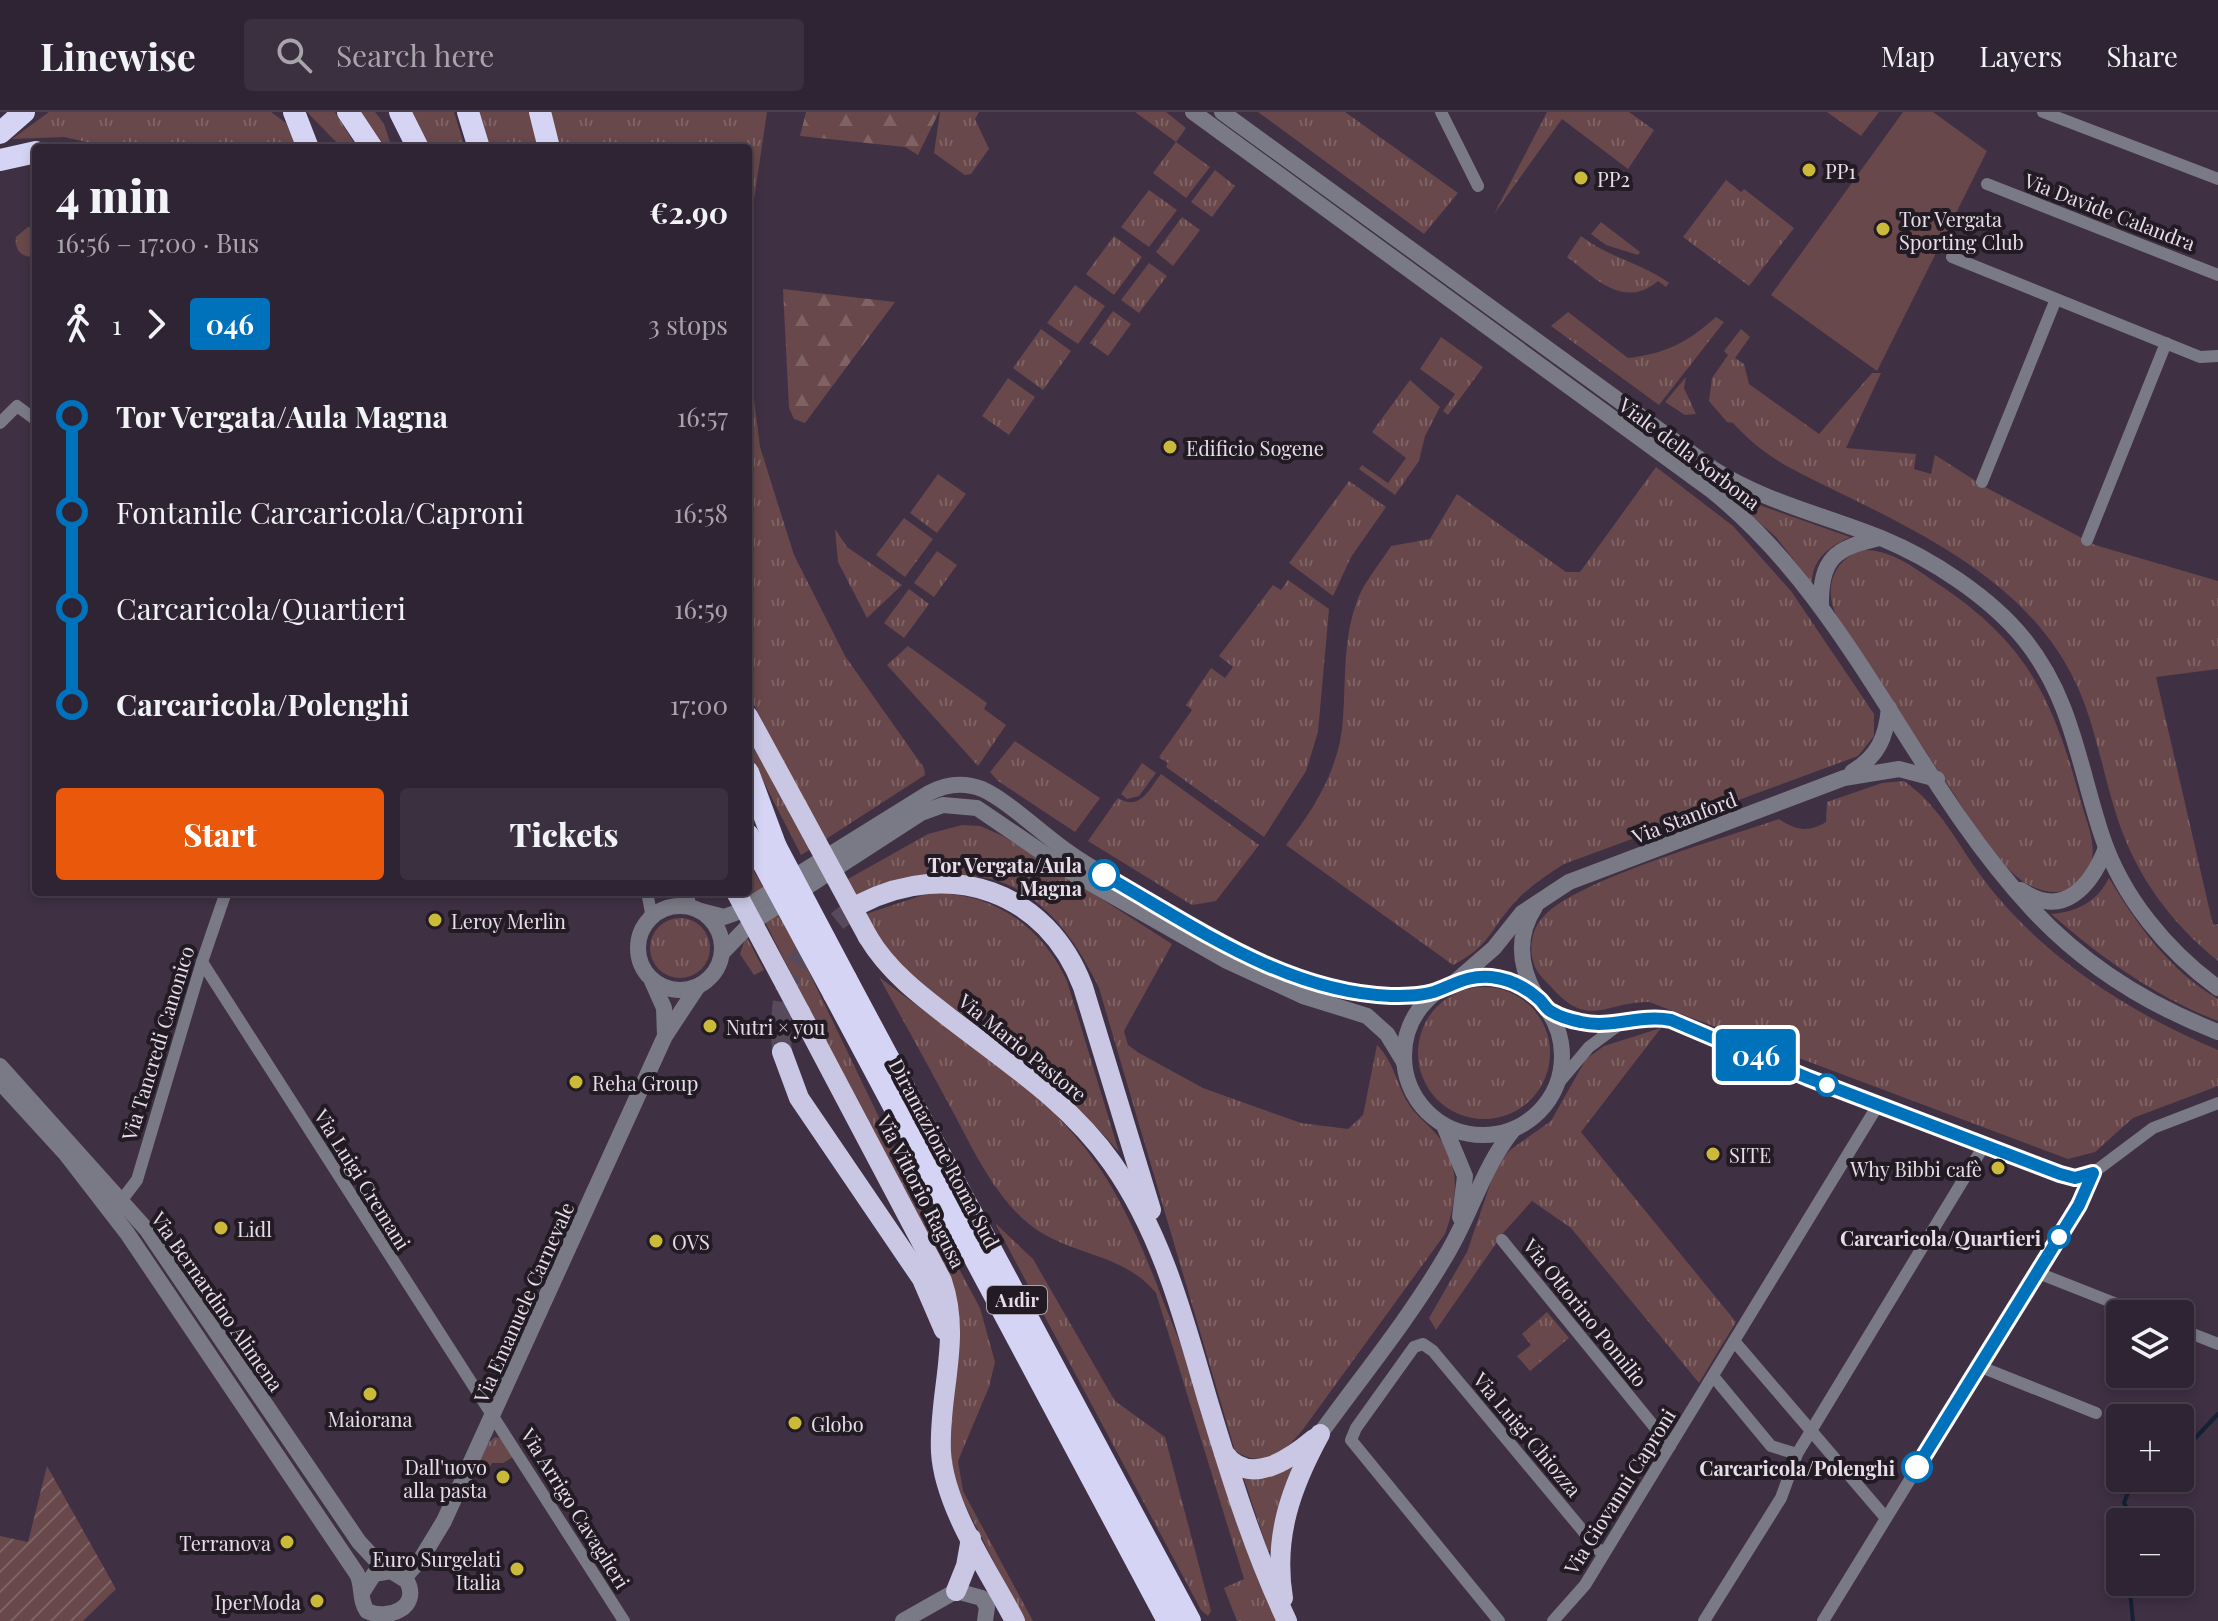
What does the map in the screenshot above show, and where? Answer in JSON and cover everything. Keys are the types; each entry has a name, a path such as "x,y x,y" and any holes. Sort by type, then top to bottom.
{"highway":[{"path":"283,112 316,144"},
{"path":"294,112 306,144"},
{"path":"348,112 369,144"},
{"path":"392,112 404,144"},
{"path":"400,112 416,144"},
{"path":"468,112 478,144"},
{"path":"540,112 548,144"},
{"path":"0,160 32,153"},
{"name":"Via Mario Pastore","path":"752,723 868,937 902,980 1033,1081 1092,1138 1136,1200 1169,1267 1250,1536 1288,1621"},
{"path":"752,783 776,847"},
{"name":"A1dir","path":"752,803 776,847"},
{"name":"Diramazione Roma Sud","path":"752,842 840,987 1190,1621"},
{"name":"Diramazione Roma Sud","path":"776,847 840,987 1168,1621"},
{"path":"860,904 911,884 956,883 1008,899 1052,933 1069,957 1083,987 1169,1267"},
{"name":"Via Vittorio Ragusa","path":"738,896 938,1270 949,1304 951,1349 941,1452 946,1481 971,1538 1015,1621"},
{"path":"782,1052 799,1098 922,1279 951,1349"},
{"path":"1219,1435 1228,1458 1236,1464 1255,1469 1282,1462 1320,1434"},
{"path":"1288,1621 1282,1594 1281,1536 1293,1488 1320,1434"},
{"path":"956,1591 966,1566 971,1538"}],"street":[{"name":"Viale della Sorbona","path":"1193,112 1711,490 1760,532 1821,607 2007,880 2045,922 2106,973 2170,1011 2218,1032"},
{"name":"Viale della Sorbona","path":"1222,112 1713,469 1776,502 1880,538 1931,565 1988,604 2038,657 2070,721 2106,848 2126,889 2173,949 2218,988"},
{"path":"1441,112 1478,186"},
{"path":"2043,112 2218,179"},
{"name":"Via Davide Calandra","path":"1987,184 2218,275"},
{"path":"1952,257 2166,343 2214,358"},
{"path":"1982,482 2056,299"},
{"path":"2087,540 2166,343"},
{"path":"0,423 17,406 32,417"},
{"path":"1821,607 1822,577 1831,560 1851,545 1880,538"},
{"name":"Via Stanford","path":"1844,778 1876,752 1883,740 1889,708"},
{"name":"Via Stanford","path":"1456,981 1494,948 1522,913 1576,879 1844,778 1892,768 1937,779"},
{"path":"645,924 665,909 693,904 719,917 733,914 929,793 947,785 968,786 990,793 1091,867 1274,968 1308,981 1371,994 1414,995 1440,990 1456,981 1497,978 1537,997"},
{"path":"722,953 751,923 921,813 943,805 968,805 992,816 1092,885 1227,961 1303,996 1367,1016 1387,1034 1404,1062 1418,1102 1445,1128 1465,1176 1456,1238"},
{"path":"2007,880 2040,900 2068,897 2089,884 2106,848"},
{"name":"Via Tancredi Canonico","path":"121,1201 137,1180 225,896"},
{"path":"648,896 651,913 645,924 638,955 664,1008 665,1036"},
{"path":"1540,899 1524,928 1521,950 1523,966 1537,997 1549,1011 1563,1044 1557,1085"},
{"path":"651,979 673,990 698,986 718,967 722,953 718,929 693,904"},
{"name":"Via Luigi Cremani","path":"202,962 493,1417"},
{"name":"Via Emanuele Carnevale","path":"404,1578 439,1531 665,1036 698,986"},
{"path":"1404,1062 1405,1045 1412,1025 1440,990"},
{"path":"1549,1011 1587,1023 1622,1023 1651,1017 1677,1022 1878,1105 2067,1177 2079,1178 2093,1173 2153,1128 2218,1103"},
{"path":"1320,1434 1435,1274 1473,1209 1482,1175 1513,1130 1539,1110 1589,1047 1622,1023"},
{"name":"Via Bernardino Alimena","path":"0,1066 147,1230 366,1552 386,1571"},
{"name":"Via Bernardino Alimena","path":"0,1082 66,1154 133,1242 357,1574 362,1593"},
{"path":"1878,1105 1734,1341 1885,1517"},
{"path":"1445,1128 1483,1136 1513,1130"},
{"path":"1704,1621 1781,1498 1797,1454 1985,1144"},
{"path":"1823,1621 2038,1273 2093,1173"},
{"name":"Via Ottorino Pomilio","path":"1502,1240 1670,1446"},
{"path":"2038,1273 2106,1300"},
{"path":"2194,1335 2218,1344"},
{"name":"Via Giovanni Caproni","path":"1553,1621 1577,1597 1734,1341"},
{"name":"Via Luigi Chiozza","path":"1499,1621 1351,1440 1405,1357 1418,1344 1433,1351 1603,1555"},
{"path":"1981,1367 2096,1413"},
{"path":"1713,1376 1771,1446 1797,1454"},
{"name":"Via Arrigo Cavaglieri","path":"493,1417 624,1621"},
{"path":"386,1571 404,1578 411,1589 412,1613 381,1620 366,1610 362,1593 368,1579 386,1571"},
{"path":"903,1621 956,1591 970,1592 982,1598 987,1607 985,1621"}],"green space":[{"path":"49,112 271,112 286,123 295,144 95,144 64,137 12,139"},
{"path":"307,112 335,112 355,144 338,144"},
{"path":"360,112 375,112 384,124 391,144 382,144"},
{"path":"405,112 454,112 464,144 424,144"},
{"path":"477,112 531,112 539,144 489,144"},
{"path":"546,112 767,112 752,213 752,144 554,144"},
{"path":"806,112 939,112 918,155 905,147 800,136"},
{"path":"940,112 979,112 975,119 989,149 971,174 965,175 934,153"},
{"path":"1135,112 1166,112 1186,128 1176,142"},
{"path":"1258,112 1345,112 1458,193 1424,234"},
{"path":"1547,112 1629,112 1654,130 1628,169 1562,119 1494,214"},
{"path":"1827,112 1879,112 1861,136"},
{"name":"Tor Vergata Sporting Club","path":"1903,112 1933,112 1987,151 1877,371 1771,295"},
{"path":"1176,142 1210,167 1186,198 1153,173"},
{"path":"1215,170 1235,186 1212,217 1191,202"},
{"path":"1726,180 1741,192 1744,189 1794,228 1749,286 1683,237"},
{"path":"1149,190 1177,210 1149,247 1121,227"},
{"path":"1182,217 1200,230 1173,266 1156,252"},
{"path":"1601,222 1640,252 1638,255 1606,245 1591,234"},
{"path":"28,227 32,228 32,257 20,252 16,237"},
{"path":"1114,236 1142,257 1114,295 1086,274"},
{"path":"1581,236 1669,283 1666,287 1658,281 1633,292 1610,288 1567,257"},
{"path":"1149,263 1167,276 1139,313 1121,300"},
{"path":"1075,285 1105,306 1078,344 1047,323"},
{"path":"783,289 895,302 805,423 794,419 789,408"},
{"path":"1113,311 1131,324 1108,356 1090,343"},
{"path":"1568,312 1628,358 1675,345 1716,317 1724,322 1659,405 1551,326"},
{"path":"1041,329 1071,351 1043,390 1013,368"},
{"path":"1741,329 1750,337 1735,358 1744,364 1749,384 1819,434 1872,373 1881,373 1846,448 1916,454 1914,469 1931,474 1935,455 1987,488 2095,545 2218,581 2218,669 2156,677 2213,925 2218,924 2218,961 2171,915 2135,861 2118,820 2092,727 2076,684 2065,662 2029,615 2006,593 1953,554 1770,456 1733,423 1727,422 1709,401 1712,378 1728,355 1724,351"},
{"path":"1441,337 1483,367 1448,415 1443,411 1455,394 1420,369"},
{"path":"1686,377 1684,388 1696,414 1685,415 1665,402"},
{"path":"1008,378 1035,397 1009,435 982,416"},
{"path":"1410,380 1440,407 1425,436 1419,461 1395,495 1359,469 1362,465 1388,483 1406,458 1372,432"},
{"path":"752,384 760,447 794,555 845,656 924,768 925,775 823,841 752,701"},
{"path":"1656,467 1733,526 1791,591 1874,714 1874,736 1858,756 1564,864 1525,892 1482,944 1453,965 1286,845 1316,802 1337,754 1343,719 1349,632 1359,597 1391,546 1430,539 1457,494 1566,572 1580,572"},
{"path":"1697,469 1745,500 1850,537 1819,560 1812,583 1775,536"},
{"path":"938,474 966,494 937,533 910,513"},
{"path":"1349,481 1386,507 1351,557 1333,596 1289,563"},
{"path":"904,518 933,539 905,577 876,555"},
{"path":"835,529 847,547 902,585 867,618 838,562"},
{"path":"1864,550 1902,560 1967,604 1993,627 2032,676 2059,732 2092,840 2090,868 2078,885 2061,892 2032,887 2016,876 1995,854 1837,617 1831,596 1834,576 1845,560"},
{"path":"937,551 957,565 934,597 914,583"},
{"path":"1288,580 1329,609 1318,732 1306,771 1264,837 1166,767 1168,763 1159,757 1192,710 1186,705 1211,668 1225,678 1233,667 1219,656 1273,585 1281,590"},
{"path":"909,589 929,604 904,638 884,623"},
{"path":"908,646 987,703 984,709 1006,725 978,766 887,665"},
{"path":"1015,741 1100,798 1075,832 998,781 990,772"},
{"path":"752,742 811,849 801,855 752,759"},
{"path":"1142,763 1156,773 1139,796 1127,799 1121,794"},
{"path":"1161,774 1259,845 1216,901 1192,905 1088,841 1118,798 1138,801"},
{"path":"1904,781 1939,815 2007,908 2060,958 2152,1019 2218,1050 2218,1086 2133,1118 2095,1152 2068,1159 1649,1002 1589,1011 1578,1008 1554,990 1535,967 1532,940 1536,927 1562,902 1587,888 1654,861 1779,819 1796,828 1813,828 1826,822 1827,802 1882,783"},
{"path":"962,825 980,826 1003,836 1172,944 1124,1031 1128,1045 1139,1053 1203,1088 1301,1123 1348,1129 1363,1115 1377,1045 1387,1058 1408,1103 1445,1146 1454,1170 1455,1183 1445,1234 1304,1428 1274,1456 1256,1459 1235,1451 1099,988 1064,930 1031,898 1012,886 990,879 955,877 858,901 848,879 928,834"},
{"path":"752,869 786,924 886,1132 980,1308 995,1362 989,1387 958,1461 963,1491 1033,1621 1024,1621 955,1485 948,1442 959,1333 824,1039 752,896"},
{"path":"2109,878 2156,946 2185,975 2218,999 2218,1021 2172,1000 2130,975 2051,914 2085,904 2099,893"},
{"path":"929,893 973,898 993,905 1011,915 1043,943 1067,981 1119,1152 1043,1076 938,997 889,952 866,914"},
{"path":"680,918 692,920 701,927 708,936 708,960 701,969 692,976 680,978 668,976 659,969 652,960 650,948 652,936 659,927 668,920"},
{"path":"746,936 764,970 754,975 740,954"},
{"path":"879,977 1035,1096 1080,1142 1108,1180 1139,1242 1181,1346 1278,1621 1237,1621 1224,1588 1244,1579 1156,1293 1128,1269 1044,1234 1005,1200 977,1157"},
{"path":"1484,987 1509,992 1531,1006 1545,1028 1550,1053 1545,1078 1531,1100 1509,1114 1484,1119 1459,1114 1437,1100 1423,1078 1418,1053 1423,1028 1437,1006 1459,992"},
{"path":"1661,1028 1581,1132 1736,1322 1699,1383 1571,1228 1532,1201 1504,1232 1436,1330 1429,1318 1467,1252 1496,1167 1510,1150 1551,1121 1586,1059 1604,1046"},
{"path":"995,1223 1033,1259 1115,1401 1165,1437 1211,1611 1208,1616 1201,1610"},
{"path":"1547,1312 1569,1338 1530,1371 1517,1356 1531,1345 1522,1334"},
{"path":"495,1437 502,1439 513,1457 503,1463 492,1463 485,1476 474,1471 487,1444"},
{"path":"1295,1464 1272,1550 1268,1551 1242,1473"},
{"path":"47,1466 116,1589 83,1621 0,1621 0,1536 28,1542"}],"waterway":[{"path":"2194,1439 2218,1414"},
{"path":"2127,1508 2124,1503 2128,1492"},
{"path":"2130,1596 2133,1621"}],"tunnel":[{"path":"782,1052 783,1002 796,966 821,935 860,904"}],"bus line":[{"name":"046","path":"1104,875 1258,961 1308,981 1340,989 1400,996 1440,990 1467,978 1490,977 1509,981 1527,990 1549,1011 1587,1023 1622,1023 1651,1017 1671,1020 1808,1078 2060,1174 2075,1178 2093,1173 2079,1205 1917,1467"}],"place":[{"name":"PP1","path":"1809,170"},
{"name":"PP2","path":"1581,178"},
{"name":"Tor Vergata Sporting Club","path":"1883,229"},
{"name":"Edificio Sogene","path":"1170,447"},
{"name":"Tor Vergata/Aula Magna","path":"1104,875"},
{"name":"Leroy Merlin","path":"435,920"},
{"name":"Nutri × you","path":"710,1026"},
{"name":"Reha Group","path":"576,1082"},
{"name":"SITE","path":"1713,1154"},
{"name":"Why Bibbi cafè","path":"1998,1168"},
{"name":"Lidl","path":"221,1228"},
{"name":"Carcaricola/Quartieri","path":"2059,1237"},
{"name":"OVS","path":"656,1241"},
{"name":"Maiorana","path":"370,1394"},
{"name":"Globo","path":"795,1423"},
{"name":"Carcaricola/Polenghi","path":"1917,1467"},
{"name":"Dall'uovo alla pasta","path":"503,1477"},
{"name":"Terranova","path":"287,1542"},
{"name":"Euro Surgelati Italia","path":"517,1569"},
{"name":"IperModa","path":"317,1601"}]}
